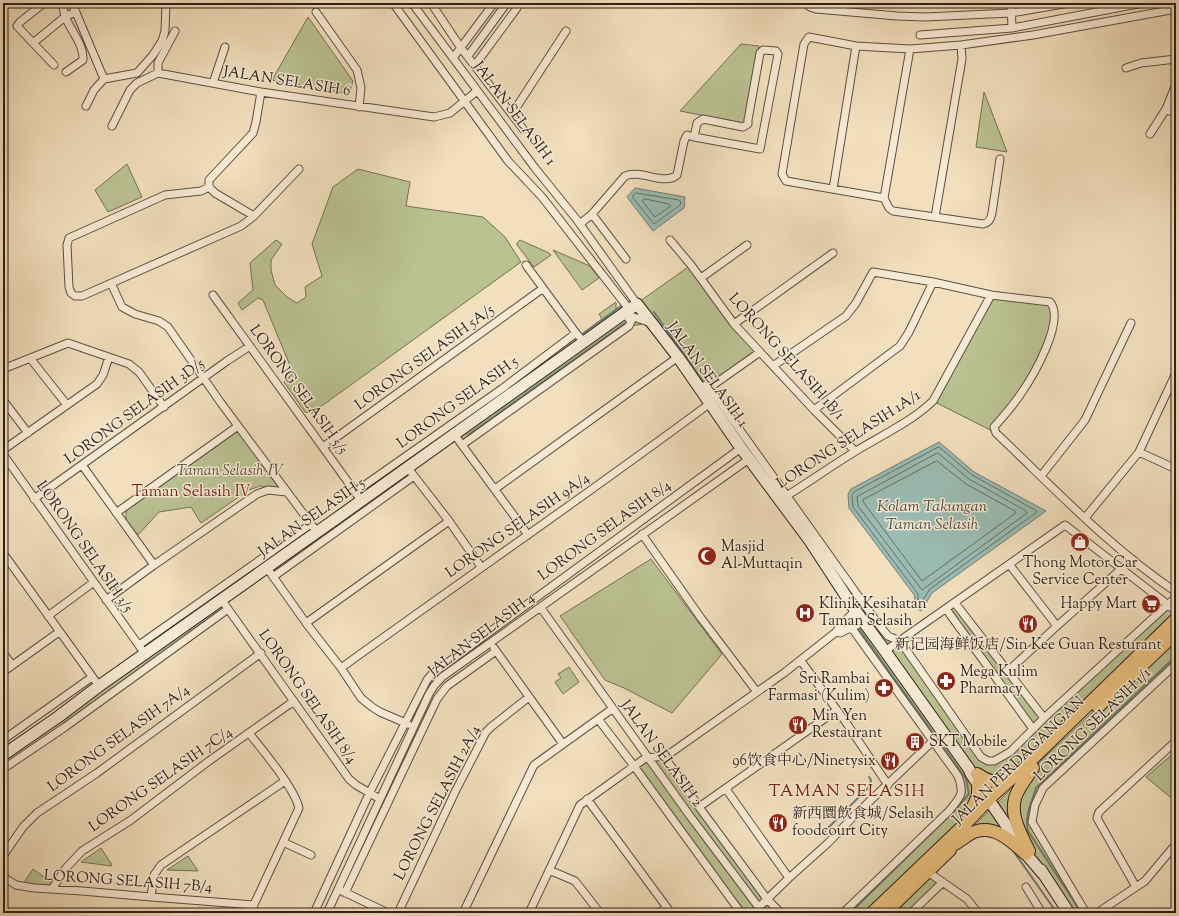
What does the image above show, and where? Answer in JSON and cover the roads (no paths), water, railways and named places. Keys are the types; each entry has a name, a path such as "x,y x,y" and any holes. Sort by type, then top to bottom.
{"main road":[{"name":"JALAN PERDAGANGAN","path":"885,913 928,872 994,801 1176,619"},
{"name":"JALAN PERDAGANGAN","path":"1028,768 1174,639"},
{"path":"964,826 978,796 975,776 994,782 1001,781 1028,768"},
{"path":"1027,852 1019,832 1013,809 1017,793 1028,768"},
{"name":"JALAN PERDAGANGAN","path":"872,913 964,826 994,801"},
{"path":"955,844 976,831 990,831 1004,836 1027,852"}],"street":[{"path":"44,3 17,26 54,65"},
{"path":"62,3 66,16 82,49 83,56 83,60 66,72"},
{"path":"72,3 104,79"},
{"path":"86,106 94,90 104,79 137,73 153,55 162,41 165,31 166,3"},
{"path":"393,3 508,161 542,198 633,310 629,326 462,445"},
{"name":"JALAN SELASIH 1","path":"412,3 535,168 579,222 633,310 651,323 704,389 709,404 749,459 783,499 863,622 994,801 1069,913"},
{"path":"431,3 461,48 524,128"},
{"path":"453,58 494,3"},
{"path":"805,3 816,9 897,16 1012,13 1069,3"},
{"path":"1012,3 1012,28"},
{"path":"920,35 1012,28 1143,3"},
{"path":"468,56 506,4"},
{"path":"475,65 517,8"},
{"path":"884,198 786,181 782,174 804,44 810,37 856,46 910,49 961,45 1033,35 1176,9"},
{"path":"1101,10 1103,22"},
{"path":"33,43 66,16 76,12"},
{"path":"316,12 357,70 361,88 359,106"},
{"path":"112,126 130,90 137,83 158,73 158,63 175,31"},
{"path":"512,114 566,31"},
{"path":"935,217 962,59 961,45"},
{"path":"833,189 856,46"},
{"path":"213,83 225,47"},
{"path":"910,49 884,198 889,208 893,211 983,224 986,223 990,219 992,213 1000,159"},
{"path":"568,229 592,214 625,176 630,174 667,179 673,178 677,175 684,141 687,135 760,149 778,54 776,51 763,50 760,53 748,124 743,127 703,119 697,123 694,136"},
{"path":"1126,68 1141,63 1176,59"},
{"path":"137,73 144,79"},
{"name":"JALAN SELASIH 6","path":"158,73 261,92 434,117 450,114 477,90"},
{"path":"1150,134 1166,109 1176,84"},
{"path":"254,216 215,193 209,187 209,180 253,133 261,92"},
{"path":"1166,109 1176,112"},
{"path":"209,187 201,191 165,195 69,238 67,245 69,287 71,293 75,296 82,296 241,226 254,216 299,169"},
{"path":"592,214 626,258"},
{"name":"LORONG SELASIH 1B/1","path":"670,240 701,278 734,324 814,410 855,451"},
{"path":"701,278 747,246"},
{"path":"734,324 833,253"},
{"path":"526,265 542,289 580,337"},
{"path":"773,366 846,316 856,303 873,272 933,282 991,295 1050,302 1054,306 1055,319 1049,341 1038,366 1019,397 994,427 996,433 1065,500 1119,549 1154,577 1176,592"},
{"path":"814,410 900,346 909,332 933,282"},
{"path":"111,283 122,307 135,314 160,321 168,327 238,426 314,528"},
{"name":"LORONG SELASIH 5A/5","path":"323,448 542,289"},
{"name":"LORONG SELASIH 5/5","path":"213,295 358,497"},
{"name":"LORONG SELASIH 1A/1","path":"783,499 855,451 923,410 933,401 991,295"},
{"name":"JALAN SELASIH 5","path":"3,740 96,682 226,592 358,497 411,472 454,434 580,337 633,310"},
{"path":"1041,476 1085,420 1131,323"},
{"name":"LORONG SELASIH 5","path":"358,497 503,388 580,337"},
{"path":"3,364 8,367 68,343 129,364 139,372 164,407"},
{"name":"LORONG SELASIH 3D/5","path":"34,499 250,346"},
{"path":"760,352 704,389 783,499 879,625 888,636 900,641 984,759 991,761 1010,752 1044,718 1176,597"},
{"path":"3,450 96,384 104,375 109,357"},
{"path":"494,489 678,357"},
{"path":"30,358 67,405"},
{"path":"1085,518 1139,452 1176,373"},
{"path":"3,400 28,433"},
{"name":"LORONG SELASIH 9A/4","path":"341,668 709,404"},
{"path":"116,513 238,426"},
{"path":"454,434 528,535"},
{"name":"LORONG SELASIH 8/4","path":"404,723 427,680 432,674 741,448"},
{"path":"1139,452 1176,469"},
{"name":"LORONG SELASIH 3/5","path":"3,454 142,649"},
{"name":"JALAN SELASIH 4","path":"327,913 414,726 434,686 442,677 491,644 642,534 749,459"},
{"path":"82,465 154,565"},
{"path":"273,577 411,472 449,521 481,567"},
{"path":"106,600 257,494 268,490 287,492"},
{"path":"306,623 449,521"},
{"path":"885,651 1065,525 1176,611"},
{"name":"JALAN SELASIH 5","path":"226,592 266,568 314,528"},
{"path":"642,534 701,618 757,692"},
{"path":"3,553 96,682"},
{"path":"1009,564 1057,626"},
{"path":"579,567 585,575"},
{"path":"266,568 341,668 361,698 380,712 414,726"},
{"path":"1008,671 1121,569"},
{"path":"48,616 94,582"},
{"name":"LORONG SELASIH 8/4","path":"226,592 228,609 261,653 349,779 369,794 380,799"},
{"path":"955,603 1044,718"},
{"name":"JALAN SELASIH 2","path":"541,608 647,758 760,910"},
{"path":"946,608 1033,729"},
{"path":"3,769 65,727 228,609"},
{"path":"529,913 580,805 647,758 664,756 672,752 757,692 836,632 855,610"},
{"path":"836,632 840,633 863,622"},
{"path":"843,913 949,811 961,796 962,790 958,776 851,627"},
{"path":"3,672 59,632"},
{"path":"491,644 563,744"},
{"path":"345,893 437,699 447,686 496,651"},
{"path":"3,653 12,665"},
{"name":"LORONG SELASIH 7A/4","path":"3,856 23,826 37,813 97,773 261,653"},
{"path":"801,660 888,785"},
{"name":"LORONG SELASIH 1/1","path":"1086,913 1032,822 1035,805 1043,788 1176,664"},
{"name":"JALAN SELASIH 5","path":"3,755 58,717 96,682"},
{"name":"LORONG SELASIH 2A/4","path":"398,913 456,790 486,732 529,697"},
{"name":"LORONG SELASIH 7C/4","path":"52,889 66,868 82,851 131,820 249,733 294,702"},
{"path":"463,913 534,765 612,709"},
{"path":"699,807 837,710"},
{"path":"598,719 634,766 740,913"},
{"path":"314,913 369,794 404,723"},
{"path":"249,733 285,781 298,803 299,808 250,913"},
{"path":"760,910 767,899 828,843 933,740"},
{"path":"1136,887 1097,818 1099,812 1176,741"},
{"path":"664,756 699,807 767,899 781,913"},
{"path":"151,897 154,875 161,865 285,781"},
{"path":"726,789 789,878"},
{"path":"587,799 668,910 660,913"},
{"path":"283,842 311,855"},
{"path":"1096,913 1145,881 1176,844"},
{"path":"549,870 575,881 600,913"},
{"path":"928,872 967,898 978,913"},
{"name":"LORONG SELASIH 7B/4","path":"3,877 16,885 24,887 254,905"},
{"path":"911,913 943,882"},
{"path":"1026,887 1042,913"},
{"path":"338,889 388,913"},
{"path":"324,892 334,896"}],"water":[{"path":"635,188 685,197 684,208 653,231 627,197"},
{"name":"Kolam Takungan Taman Selasih","path":"939,442 974,472 1046,511 932,593 921,611 913,605 915,596 849,508 848,494 851,489"}],"waterway":[{"path":"581,335 621,306"},
{"path":"654,312 705,384"},
{"path":"468,435 625,323"},
{"path":"850,913 956,809 969,794 966,779 859,629"},
{"path":"1081,912 1028,831 1028,814 1036,788 1176,656"},
{"path":"822,834 870,786 871,780 869,777"},
{"path":"1014,852 1057,913"}],"place":[{"name":"Thong Motor Car Service Center","path":"1080,542"},
{"name":"Masjid Al-Muttaqin","path":"707,556"},
{"name":"Happy Mart","path":"1151,604"},
{"name":"Klinik Kesihatan Taman Selasih","path":"805,613"},
{"name":"新记园海鲜饭店/Sin Kee Guan Resturant","path":"1028,624"},
{"name":"Mega Kulim Pharmacy","path":"946,681"},
{"name":"Sri Rambai Farmasi (Kulim)","path":"884,688"},
{"name":"Min Yen Restaurant","path":"798,725"},
{"name":"SKT Mobile","path":"915,742"},
{"name":"96饮食中心/Ninetysix","path":"890,761"},
{"name":"新西圜飲食城/Selasih foodcourt City","path":"778,823"}],"district":[{"name":"Taman Selasih Ⅳ","path":"191,492"},
{"name":"TAMAN SELASIH","path":"847,792"}]}
